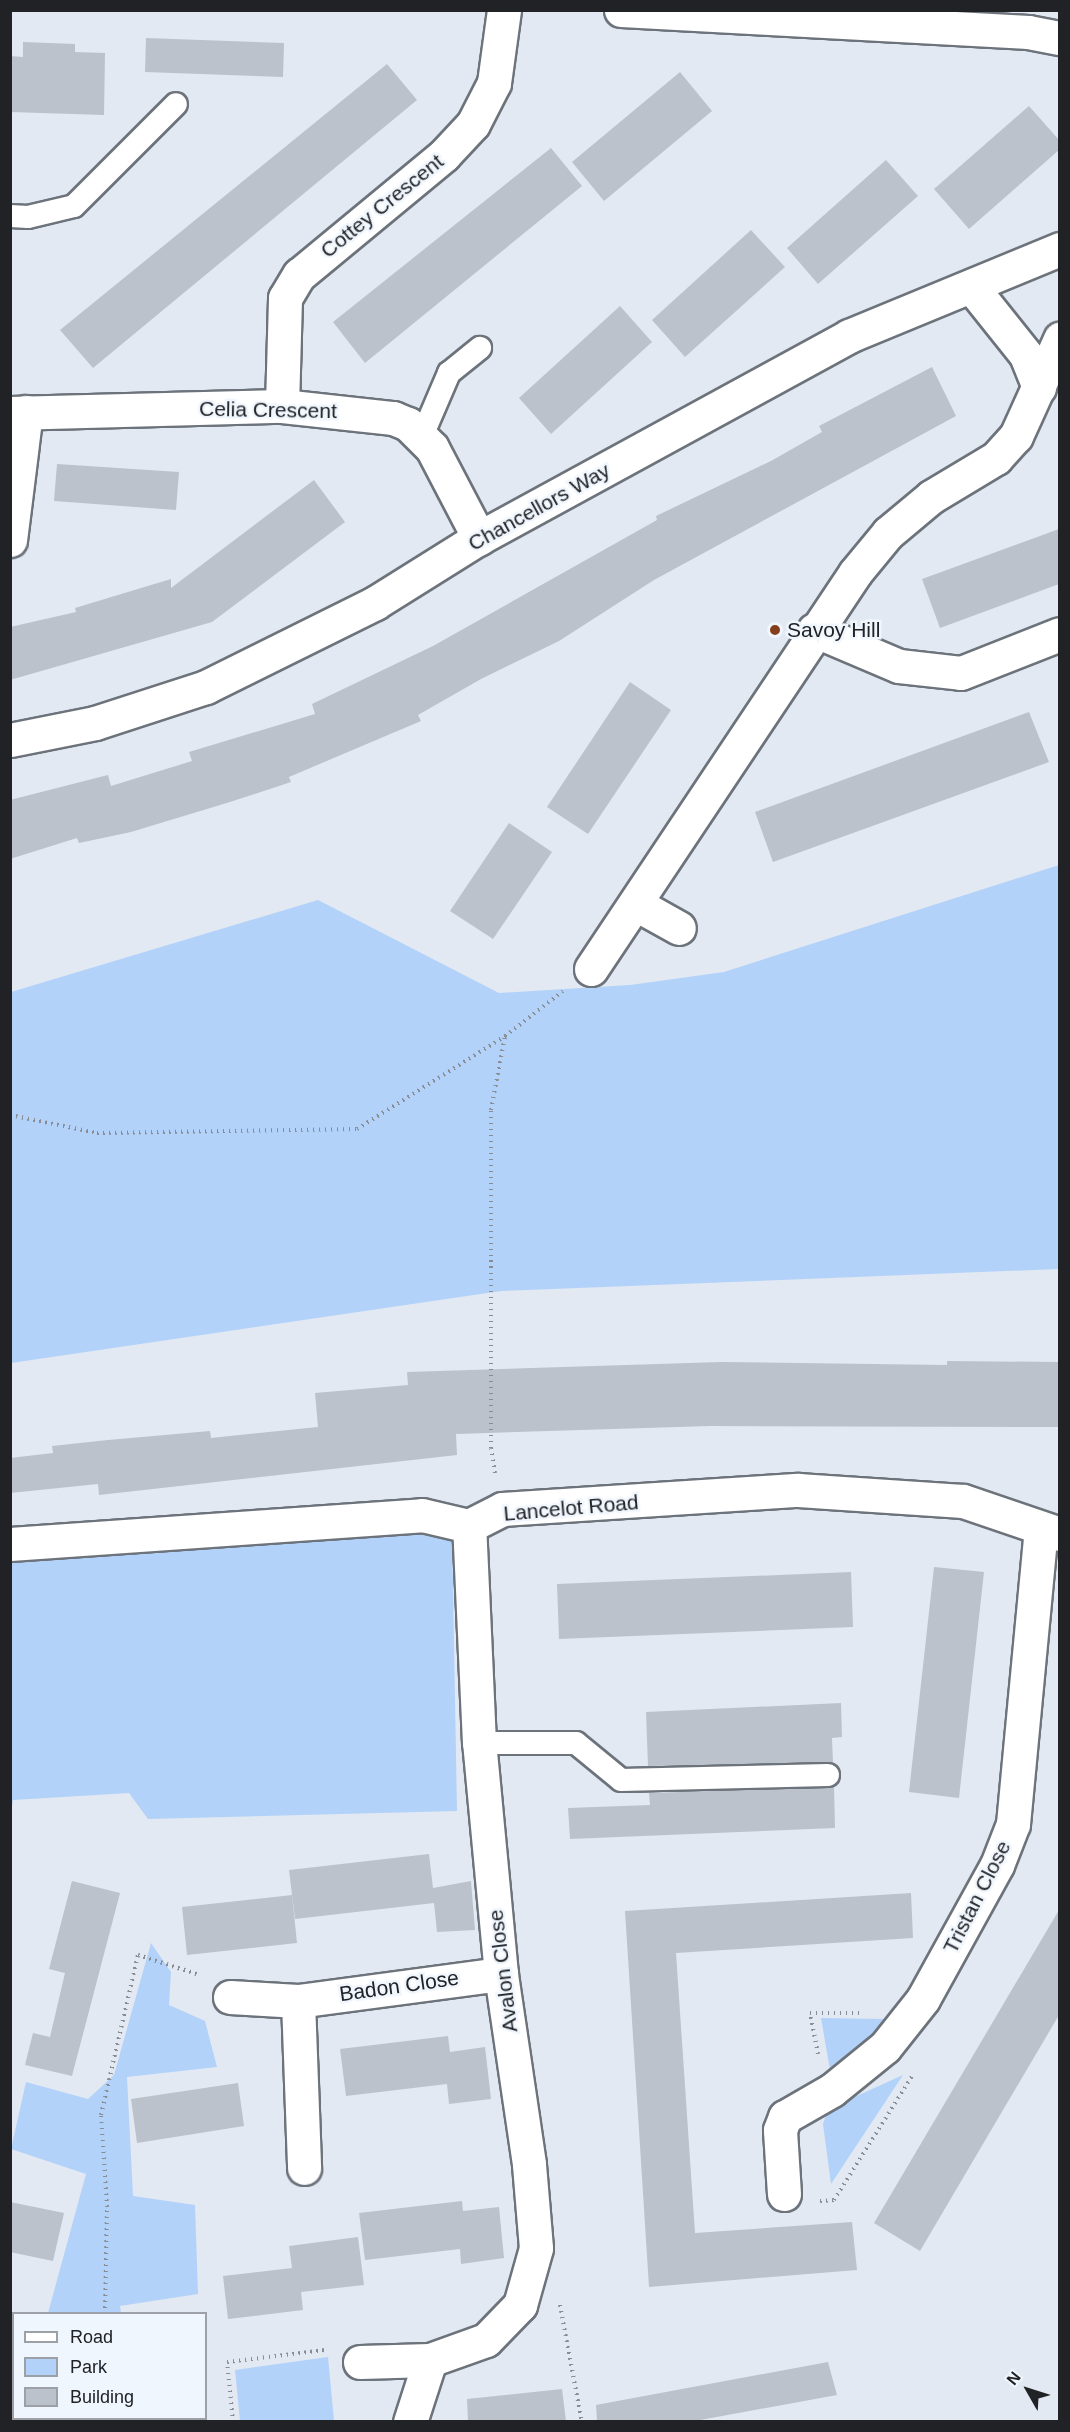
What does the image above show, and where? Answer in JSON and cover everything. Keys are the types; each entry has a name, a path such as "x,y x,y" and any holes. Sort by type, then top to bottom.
{"street":[{"name":"Cottey Crescent","path":"282,406 285,298 308,267 444,155 473,124 494,83 504,10"},
{"path":"621,10 1028,32 1059,38"},
{"name":"Chancellors Way","path":"10,740 94,723 206,687 375,603 479,538 849,336 1059,249"},
{"path":"971,286 1026,355 1039,387"},
{"path":"591,969 636,904 814,630 888,533 931,497 996,458 1016,436 1059,339"},
{"name":"Celia Crescent","path":"10,540 18,412 282,406 393,418 422,436 479,538"},
{"path":"814,630 899,666 961,673 1059,634"},
{"path":"636,904 679,928"},
{"name":"Lancelot Road","path":"469,1526 501,1509 798,1490 963,1502 1050,1531"},
{"path":"10,1544 422,1515 469,1526"},
{"name":"Avalon Close","path":"360,2362 430,2360 486,2340 520,2305 536,2248 529,2164 501,1974 479,1743 469,1526"},
{"name":"Tristan Close","path":"784,2194 780,2130 785,2117 832,2090 885,2047 923,1999 997,1865 1013,1824 1050,1531"},
{"name":"Badon Close","path":"230,1997 298,2001 501,1974"},
{"path":"298,2001 304,2168"},
{"path":"410,2421 430,2360"}],"lane":[{"path":"10,216 28,217 74,206 176,104"},
{"path":"422,436 449,373 480,348"},
{"path":"479,1743 576,1743 621,1780 828,1775"}],"path":[{"path":"10,1115 97,1133 357,1129 505,1036 591,969"},
{"path":"501,1509 491,1448 490,1110 505,1036"},
{"path":"105,2312 107,2207 100,2115 138,1955 213,1981 230,1997"},
{"path":"784,2194 811,2203 834,2200 913,2071"},
{"path":"532,2261 563,2309 582,2421"},
{"path":"233,2421 227,2362 341,2348 360,2362"}],"green space":[{"path":"1059,865 1059,1269 501,1291 11,1363 11,992 318,900 499,993 630,985 724,972"},
{"path":"306,1530 452,1531 457,1811 148,1819 129,1793 13,1800 11,1813 11,1551"},
{"path":"151,1943 171,1972 169,2005 205,2021 217,2067 127,2077 133,2196 195,2205 198,2294 120,2306 121,2312 48,2312 86,2174 11,2149 26,2082 88,2099 114,2075"},
{"path":"821,2018 883,2019 879,2031 830,2070"},
{"path":"903,2075 831,2184 823,2124 828,2109"},
{"path":"328,2357 334,2421 240,2421 235,2370"}],"building":[{"path":"146,38 284,43 283,77 145,72"},
{"path":"23,42 75,44 75,52 105,53 104,115 10,112 10,56 23,57"},
{"path":"387,64 417,100 93,368 60,330"},
{"path":"680,72 712,111 604,201 572,162"},
{"path":"1029,106 1059,140 1059,150 969,229 934,189"},
{"path":"551,148 582,186 365,363 333,322"},
{"path":"886,160 918,196 818,284 787,248"},
{"path":"751,230 785,267 685,357 652,320"},
{"path":"620,306 652,342 551,434 519,398"},
{"path":"932,367 956,416 654,580 559,641 481,679 418,715 421,721 289,777 291,782 131,832 79,843 77,838 10,859 10,800 108,775 111,786 192,761 189,752 315,714 312,704 433,646 657,520 656,516 771,461 822,432 819,426"},
{"path":"57,464 179,472 176,510 54,501"},
{"path":"314,480 345,522 212,622 10,680 10,627 76,612 75,608 171,579 171,588"},
{"path":"1059,529 1059,584 940,628 922,579"},
{"path":"630,682 671,710 588,834 547,807"},
{"path":"1029,712 1049,762 773,862 755,812"},
{"path":"509,823 552,852 493,939 450,911"},
{"path":"947,1361 1059,1362 1059,1427 710,1426 456,1434 457,1455 99,1495 98,1484 10,1493 10,1458 53,1453 52,1446 108,1440 210,1431 211,1438 318,1427 315,1393 408,1385 407,1372 721,1362 947,1365"},
{"path":"934,1567 984,1572 959,1798 909,1792"},
{"path":"851,1572 853,1627 559,1639 557,1584"},
{"path":"841,1703 842,1737 832,1738 833,1763 648,1766 646,1712"},
{"path":"834,1787 835,1828 570,1839 568,1808 650,1805 649,1793"},
{"path":"429,1854 433,1888 471,1881 475,1930 437,1932 434,1903 295,1919 289,1870"},
{"path":"72,1881 120,1893 72,2076 25,2065 33,2033 50,2037 65,1973 49,1969"},
{"path":"911,1893 913,1938 676,1953 695,2233 852,2222 857,2270 649,2287 625,1911"},
{"path":"292,1895 297,1943 187,1955 182,1907"},
{"path":"1059,1910 1059,2015 920,2251 874,2223"},
{"path":"448,2036 450,2052 485,2047 491,2099 449,2104 447,2084 346,2096 340,2049"},
{"path":"238,2083 244,2126 137,2143 131,2099"},
{"path":"462,2201 463,2211 499,2207 504,2258 461,2264 460,2249 365,2260 359,2213"},
{"path":"10,2202 64,2213 53,2261 10,2252"},
{"path":"358,2237 364,2285 301,2292 303,2310 228,2319 223,2276 292,2268 289,2246"},
{"path":"828,2362 837,2395 695,2421 597,2421 596,2405"},
{"path":"562,2389 566,2421 468,2421 467,2399"}],"place":[{"name":"Savoy Hill","path":"775,630"}]}
